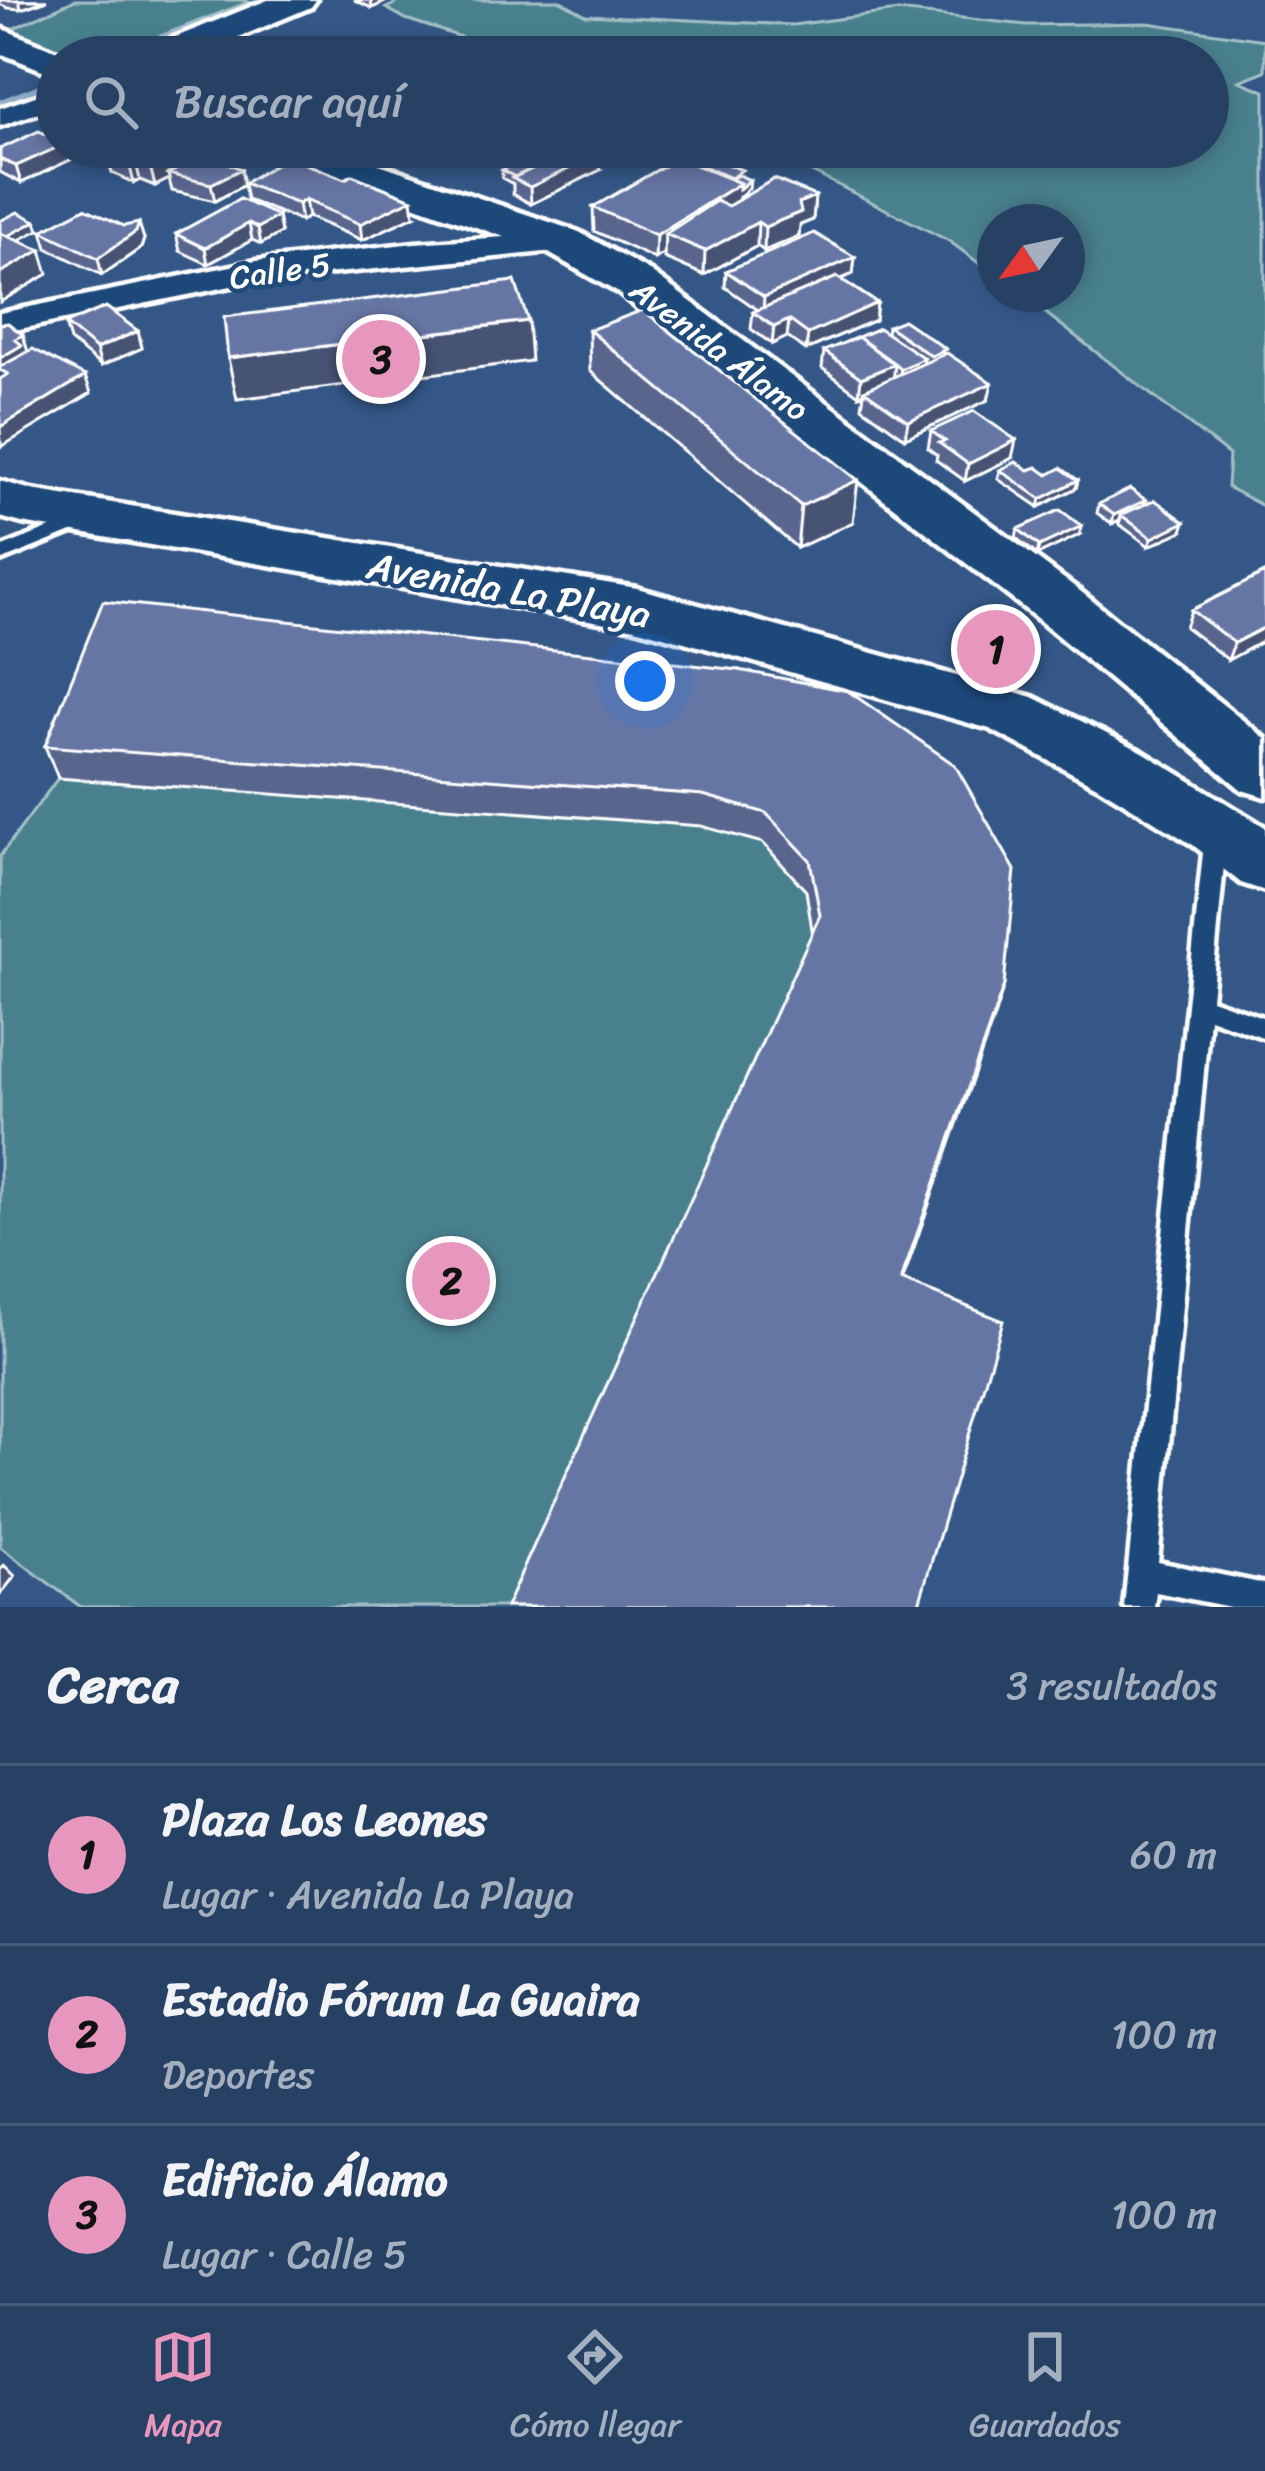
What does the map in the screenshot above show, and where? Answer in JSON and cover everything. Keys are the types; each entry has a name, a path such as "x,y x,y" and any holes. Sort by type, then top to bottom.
{"main road":[{"path":"211,36 299,0"},
{"path":"0,39 36,57"},
{"name":"Avenida Álamo","path":"349,168 563,242 634,282 1265,772"},
{"name":"Avenida La Playa","path":"0,498 637,608 1011,712 1120,769 1241,846"}],"street":[{"path":"0,93 36,77"},
{"path":"0,118 36,105"},
{"name":"Calle 5","path":"0,323 256,271 415,252 563,242"}],"lane":[{"path":"0,555 91,517"},
{"path":"1139,1607 1197,1004 1241,846"},
{"path":"1197,1004 1265,1028"},
{"path":"1142,1574 1265,1599"}],"green space":[{"path":"75,0 249,2 161,36 36,36 36,41 10,30"},
{"path":"403,0 559,0 586,15 793,25 898,11 1026,25 1148,23 1265,40 1265,71 1239,81 1265,91 1265,507 1227,487 1229,455 1044,312 1085,312 1085,204 977,204 977,262 949,241 804,168 1229,168 1229,36 457,36 386,8"},
{"path":"114,633 1006,901 995,1014 789,1607 81,1607 0,1547 0,856 58,778"}],"building":[{"path":"36,132 36,157 16,166 0,159 0,149"},
{"path":"180,168 241,169 211,184 168,174"},
{"path":"269,168 316,168 345,179 352,175 412,199 360,224 305,200 298,204 244,183"},
{"path":"506,168 534,168 515,177 502,170"},
{"path":"533,168 570,168 530,187 512,178"},
{"path":"661,168 703,168 740,183 656,235 593,207"},
{"path":"707,168 742,170 731,178"},
{"path":"738,175 750,180 739,189 740,183 731,179"},
{"path":"774,179 815,196 799,203 801,212 765,227 758,222 705,251 665,234 716,201 728,206"},
{"path":"240,199 278,216 258,228 249,223 205,248 176,234"},
{"path":"85,208 124,226 139,223 136,232 98,258 42,231"},
{"path":"18,212 36,221 7,236 0,233 0,221"},
{"path":"0,233 41,250 0,273"},
{"path":"814,233 855,257 764,297 726,271"},
{"path":"837,277 877,303 808,334 789,320 774,327 753,312"},
{"path":"515,281 528,321 228,358 224,317"},
{"path":"106,307 138,331 96,349 65,324"},
{"path":"643,310 858,480 801,506 589,330"},
{"path":"903,320 946,349 931,356 888,326"},
{"path":"8,323 23,335 15,339 22,345 0,358 0,324"},
{"path":"879,328 924,358 901,369 858,337"},
{"path":"858,337 895,364 861,378 824,351"},
{"path":"33,349 85,376 0,427 0,379 8,374 0,367"},
{"path":"947,353 992,383 908,421 864,390"},
{"path":"974,411 1016,440 968,464 939,443 945,441 931,431"},
{"path":"1016,462 1048,475 1061,468 1078,480 1041,499 1000,470"},
{"path":"1130,489 1146,500 1114,515 1099,504"},
{"path":"1155,500 1185,522 1152,538 1121,515"},
{"path":"1060,510 1082,526 1039,546 1018,529"},
{"path":"1265,573 1265,627 1234,643 1191,610"},
{"path":"103,601 739,670 848,691 955,765 1015,870 1004,985 901,1280 1003,1321 918,1607 506,1607 820,915 810,860 766,813 703,795 45,746"}],"waterway":[{"path":"176,36 269,0"},
{"path":"0,104 36,90"}],"place":[{"name":"Edificio Álamo","path":"381,359"},
{"name":"Plaza Los Leones","path":"996,649"},
{"name":"Estadio Fórum La Guaira","path":"451,1281"}]}
